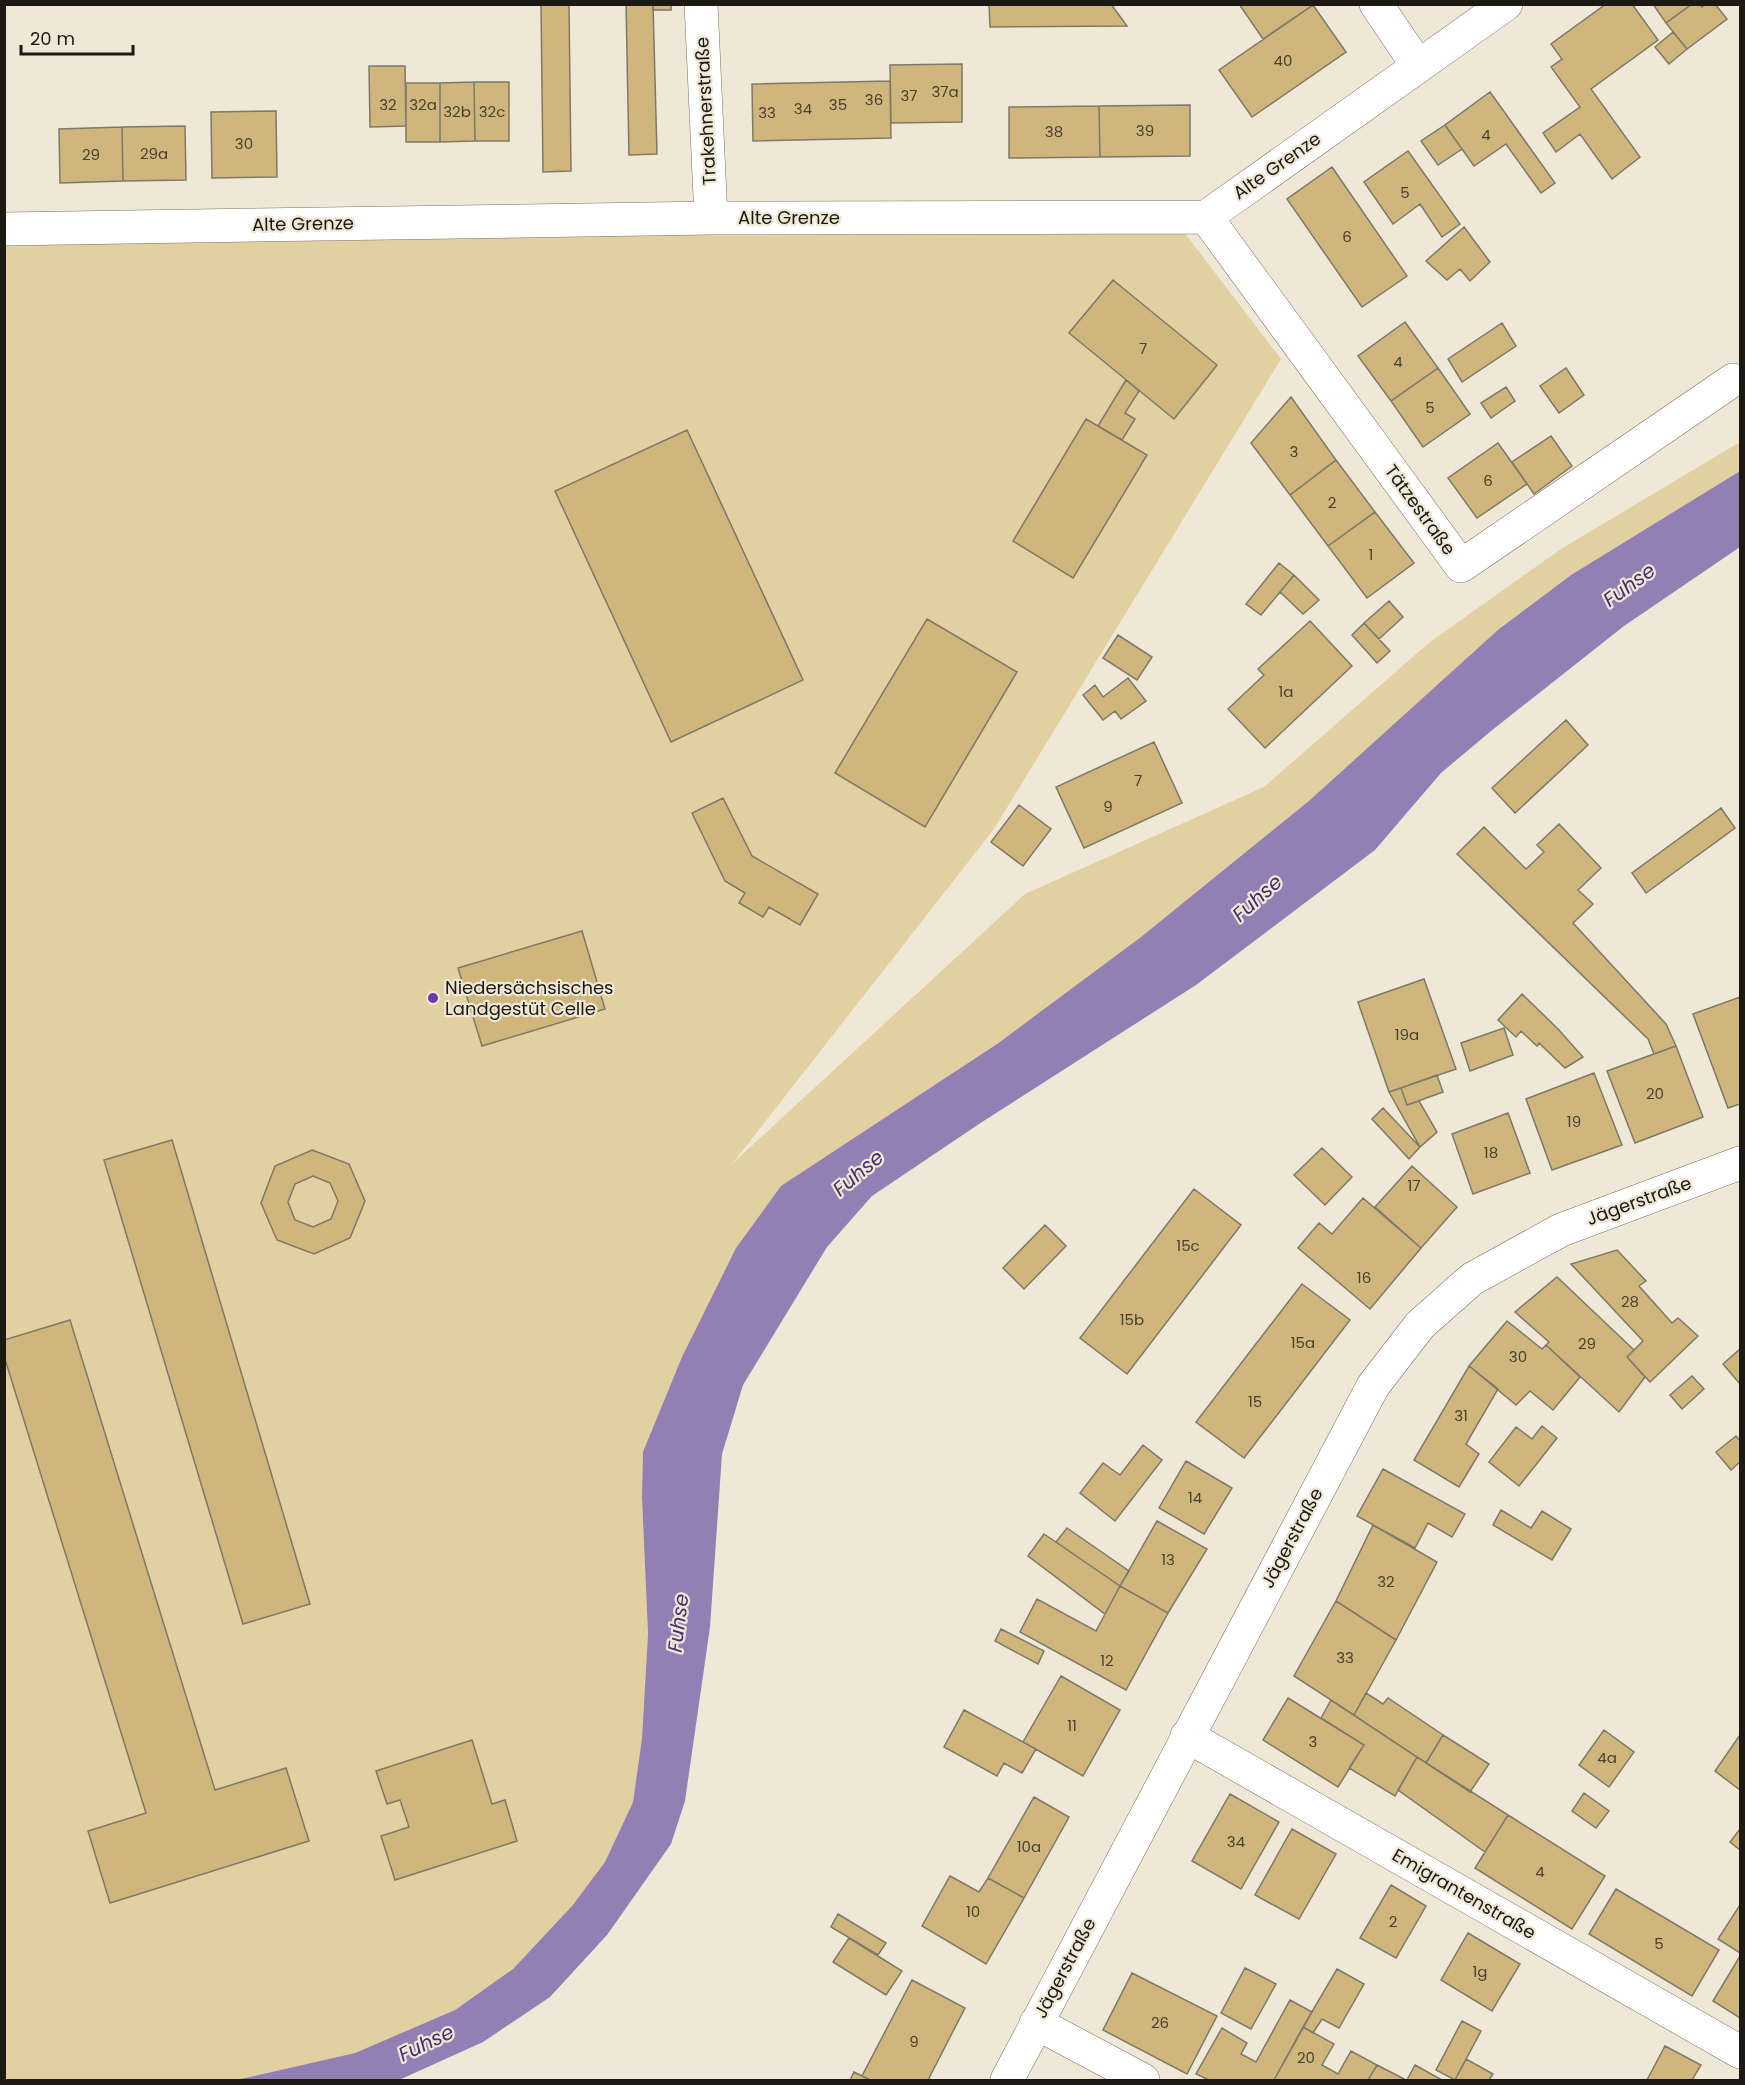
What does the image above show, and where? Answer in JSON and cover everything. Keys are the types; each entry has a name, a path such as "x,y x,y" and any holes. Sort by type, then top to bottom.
{"street":[{"name":"Trakehnerstraße","path":"701,4 711,218"},
{"path":"1376,4 1418,66"},
{"name":"Alte Grenze","path":"4,229 711,218 1206,217 1506,4"},
{"name":"Tätzestraße","path":"1206,217 1461,566 1732,380"},
{"name":"Jägerstraße","path":"1007,2080 1372,1386 1420,1324 1472,1279 1561,1230 1740,1163"},
{"name":"Emigrantenstraße","path":"1187,1736 1740,2052"},
{"path":"1036,2023 1143,2080"}],"shaded area":[{"name":"Niedersächsisches Landgestüt Celle","path":"1177,223 1281,359 994,829 732,1164 1025,894 1264,787 1430,642 1561,549 1740,442 1740,471 1571,575 1499,629 1310,800 1141,937 997,1044 781,1187 642,1498 648,1634 642,1738 633,1802 605,1862 572,1906 513,1969 455,2010 355,2053 236,2080 5,2080 4,237"}],"water":[{"name":"Fuhse","path":"1740,471 1740,547 1624,626 1491,731 1441,773 1375,850 1196,985 982,1122 872,1196 827,1247 743,1385 722,1454 710,1627 685,1801 671,1844 607,1935 550,1997 483,2042 399,2080 236,2080 355,2053 455,2010 513,1969 572,1906 605,1862 633,1802 642,1738 648,1634 642,1498 643,1452 682,1357 736,1248 781,1186 997,1044 1141,937 1310,800 1499,629 1571,575"}],"building":[{"path":"541,4 569,4 571,171 543,172"},
{"path":"626,4 653,4 657,154 629,155"},
{"path":"653,4 671,4 671,10 653,10"},
{"path":"989,4 1111,4 1127,26 990,27"},
{"path":"1239,4 1313,4 1313,5 1263,39"},
{"path":"1606,4 1632,4 1658,40 1591,89 1640,157 1612,179 1580,134 1556,152 1543,133 1580,107 1551,67 1562,59 1551,44"},
{"path":"1653,4 1692,4 1666,23"},
{"path":"1692,4 1700,4 1702,7 1705,4 1715,4 1727,19 1687,49 1666,23"},
{"path":"1313,5 1346,52 1252,117 1219,70"},
{"path":"1673,32 1687,49 1669,64 1655,47"},
{"path":"962,64 962,122 891,123 890,65"},
{"path":"369,66 405,66 406,126 370,127"},
{"path":"890,81 891,138 753,141 752,84"},
{"path":"474,82 475,141 440,142 440,83"},
{"path":"474,82 509,82 509,141 475,141"},
{"path":"406,83 440,83 440,142 406,142"},
{"path":"1490,92 1555,183 1541,193 1506,144 1474,166 1445,125"},
{"path":"1190,105 1190,156 1100,157 1099,106"},
{"path":"1099,106 1100,157 1009,158 1009,107"},
{"path":"276,111 277,177 212,178 211,112"},
{"path":"1445,125 1462,149 1438,165 1421,141"},
{"path":"185,126 186,180 123,181 122,127"},
{"path":"122,127 123,181 60,183 59,129"},
{"path":"1408,151 1460,224 1442,237 1420,204 1393,224 1364,182"},
{"path":"1332,167 1407,276 1362,307 1287,199"},
{"path":"1464,227 1490,262 1470,281 1460,269 1447,280 1426,261"},
{"path":"1113,280 1217,365 1174,419 1069,333"},
{"path":"1405,322 1438,368 1391,401 1358,356"},
{"path":"1502,323 1516,346 1462,382 1448,359"},
{"path":"1438,368 1470,414 1423,447 1391,401"},
{"path":"1566,368 1584,395 1559,413 1540,386"},
{"path":"1126,380 1139,391 1125,413 1135,419 1122,440 1098,426"},
{"path":"1506,387 1515,401 1491,418 1481,403"},
{"path":"1291,397 1336,460 1290,495 1251,443"},
{"path":"1086,419 1147,455 1073,578 1013,541"},
{"path":"687,430 803,680 671,742 555,491"},
{"path":"1551,436 1572,466 1534,494 1512,462"},
{"path":"1498,443 1527,484 1477,518 1448,478"},
{"path":"1336,460 1375,512 1328,546 1290,495"},
{"path":"1375,512 1414,563 1367,598 1328,546"},
{"path":"1279,563 1294,575 1261,615 1246,604"},
{"path":"1294,575 1319,600 1303,614 1280,592"},
{"path":"1389,601 1403,617 1379,639 1364,623"},
{"path":"927,619 1017,672 925,827 835,773"},
{"path":"1310,621 1352,666 1265,748 1228,709 1264,675 1258,669"},
{"path":"1364,623 1390,651 1377,663 1352,635"},
{"path":"1118,635 1152,657 1137,680 1103,658"},
{"path":"1128,678 1146,701 1121,719 1115,711 1103,720 1083,695 1095,685 1103,697"},
{"path":"1566,720 1588,745 1515,813 1492,788"},
{"path":"1154,742 1182,803 1084,848 1056,787"},
{"path":"723,798 752,856 818,894 800,925 769,907 763,917 739,903 745,893 725,881 692,813"},
{"path":"1019,805 1051,829 1023,866 991,842"},
{"path":"1721,808 1735,828 1646,893 1632,873"},
{"path":"1559,824 1601,868 1578,890 1593,904 1573,923 1666,1024 1676,1046 1654,1054 1648,1039 1457,854 1484,827 1526,869 1544,852 1537,845"},
{"path":"582,931 605,1009 482,1046 458,968"},
{"path":"1424,979 1456,1069 1389,1092 1358,1002"},
{"path":"1522,994 1583,1057 1565,1068 1539,1043 1537,1046 1521,1031 1516,1037 1498,1020"},
{"path":"1740,997 1740,1104 1728,1108 1693,1014"},
{"path":"1504,1028 1513,1055 1470,1071 1461,1043"},
{"path":"1676,1046 1703,1117 1635,1143 1607,1071"},
{"path":"1594,1073 1622,1145 1552,1170 1526,1099"},
{"path":"1437,1075 1443,1092 1407,1105 1401,1088"},
{"path":"1401,1088 1407,1105 1419,1101 1437,1132 1420,1147 1389,1092"},
{"path":"1383,1108 1420,1147 1409,1159 1372,1119"},
{"path":"1508,1113 1530,1173 1473,1194 1452,1134"},
{"path":"172,1140 310,1604 243,1624 104,1160"},
{"path":"1322,1148 1352,1177 1325,1205 1294,1175"},
{"path":"312,1150 349,1164 365,1201 350,1238 314,1254 277,1240 261,1203 275,1166","holes":["313,1176 330,1183 338,1201 331,1219 313,1227 295,1220 288,1202 295,1184"]},
{"path":"1412,1166 1457,1207 1421,1248 1375,1207"},
{"path":"1194,1189 1241,1225 1127,1374 1080,1338"},
{"path":"1363,1198 1421,1248 1370,1309 1298,1248 1319,1223 1332,1234"},
{"path":"1045,1225 1066,1246 1024,1289 1003,1268"},
{"path":"1617,1250 1646,1281 1639,1286 1672,1323 1678,1318 1698,1336 1650,1382 1627,1357 1643,1341 1571,1264"},
{"path":"1557,1277 1634,1350 1627,1357 1645,1377 1619,1412 1546,1345 1549,1342 1515,1312"},
{"path":"1302,1284 1350,1320 1244,1458 1196,1422"},
{"path":"70,1320 215,1790 286,1768 309,1841 110,1903 88,1831 146,1813 4,1356 4,1340"},
{"path":"1507,1321 1542,1349 1546,1345 1580,1377 1553,1410 1530,1391 1516,1405 1469,1366"},
{"path":"1740,1349 1740,1384 1723,1364"},
{"path":"1469,1366 1498,1389 1466,1444 1479,1454 1459,1487 1414,1460"},
{"path":"1692,1376 1704,1389 1682,1409 1670,1395"},
{"path":"1542,1426 1557,1438 1519,1486 1489,1462 1516,1427 1532,1439"},
{"path":"1736,1436 1740,1441 1740,1462 1731,1470 1716,1452"},
{"path":"1143,1445 1162,1460 1115,1521 1080,1493 1103,1463 1120,1475"},
{"path":"1186,1461 1232,1488 1204,1534 1159,1508"},
{"path":"1383,1469 1465,1514 1452,1537 1428,1523 1415,1548 1357,1516"},
{"path":"1501,1510 1531,1528 1542,1511 1571,1529 1552,1560 1493,1525"},
{"path":"1157,1521 1207,1549 1168,1613 1120,1586"},
{"path":"1373,1525 1437,1562 1396,1640 1336,1601"},
{"path":"1067,1528 1129,1571 1120,1586 1056,1542"},
{"path":"1044,1534 1120,1586 1105,1614 1028,1556"},
{"path":"1120,1586 1168,1613 1126,1690 1020,1632 1037,1599 1096,1631"},
{"path":"1336,1601 1396,1640 1354,1715 1294,1676"},
{"path":"1001,1629 1044,1651 1038,1664 995,1641"},
{"path":"1061,1676 1120,1710 1083,1776 1023,1742"},
{"path":"1366,1693 1383,1704 1388,1698 1443,1735 1426,1763 1354,1715"},
{"path":"1288,1698 1364,1745 1338,1787 1263,1740"},
{"path":"1331,1700 1417,1757 1395,1796 1349,1768 1364,1745 1321,1718"},
{"path":"964,1710 1036,1749 1022,1773 1004,1763 997,1776 944,1747"},
{"path":"1604,1730 1634,1752 1609,1787 1579,1765"},
{"path":"1443,1735 1489,1764 1470,1792 1426,1763"},
{"path":"1740,1735 1740,1790 1715,1771"},
{"path":"472,1740 492,1804 505,1800 517,1841 395,1880 381,1836 409,1827 400,1800 387,1804 376,1771"},
{"path":"1417,1757 1508,1815 1485,1852 1398,1790"},
{"path":"1584,1793 1609,1811 1596,1828 1572,1811"},
{"path":"1230,1794 1279,1822 1241,1889 1192,1861"},
{"path":"1034,1797 1069,1817 1024,1898 988,1878"},
{"path":"1508,1815 1605,1876 1572,1929 1475,1868"},
{"path":"1292,1829 1336,1854 1299,1919 1255,1895"},
{"path":"1740,1829 1740,1850 1730,1842"},
{"path":"950,1876 979,1892 988,1878 1024,1898 986,1964 922,1926"},
{"path":"1391,1885 1426,1906 1396,1958 1360,1938"},
{"path":"1616,1889 1719,1950 1692,1996 1589,1934"},
{"path":"1740,1905 1740,1953 1718,1939"},
{"path":"838,1914 886,1943 878,1955 831,1927"},
{"path":"1468,1933 1520,1964 1492,2011 1441,1980"},
{"path":"849,1938 902,1971 886,1995 833,1962"},
{"path":"1740,1956 1740,2018 1713,2001"},
{"path":"1245,1968 1276,1984 1251,2029 1221,2013"},
{"path":"1337,1969 1364,1984 1339,2028 1322,2019 1313,2033 1303,2027"},
{"path":"1132,1973 1217,2016 1187,2074 1103,2030"},
{"path":"912,1980 965,2008 928,2080 870,2080 862,2076"},
{"path":"1290,2000 1312,2012 1274,2080 1209,2080 1196,2074 1222,2028 1247,2043 1241,2054 1256,2062"},
{"path":"1462,2021 1481,2031 1455,2080 1436,2070"},
{"path":"1303,2027 1334,2044 1322,2065 1338,2074 1351,2051 1377,2065 1368,2080 1274,2080"},
{"path":"1665,2046 1701,2065 1692,2080 1647,2080"},
{"path":"1466,2059 1493,2074 1489,2080 1455,2080"},
{"path":"1377,2065 1406,2080 1368,2080"},
{"path":"1415,2065 1442,2080 1407,2080"},
{"path":"854,2072 870,2080 850,2080"}],"place":[{"name":"Niedersächsisches Landgestüt Celle","path":"433,998"}]}
